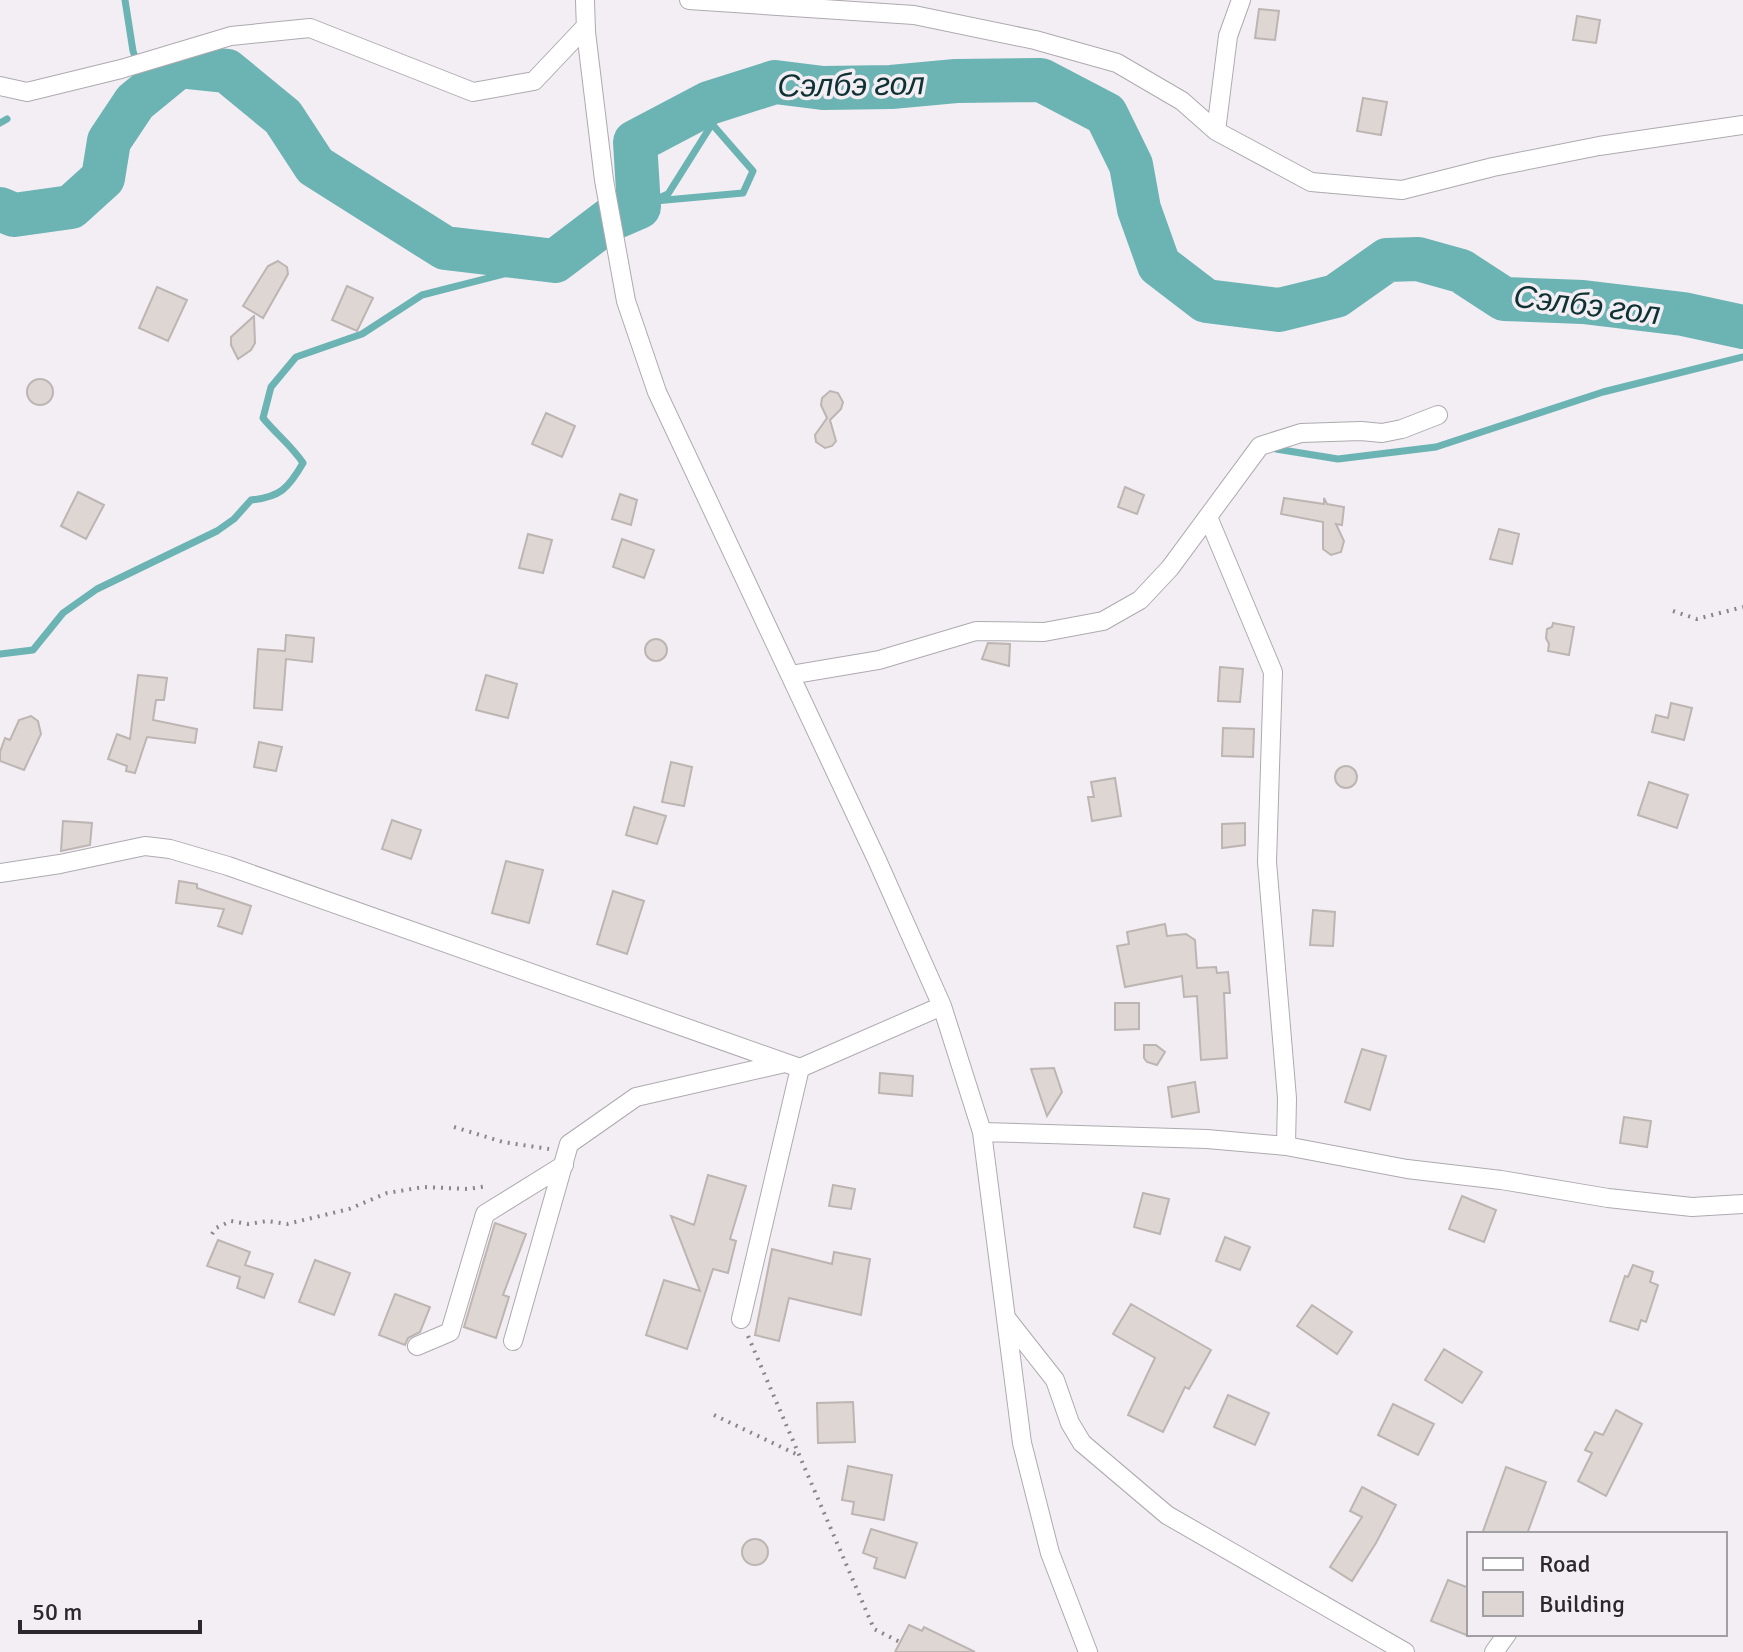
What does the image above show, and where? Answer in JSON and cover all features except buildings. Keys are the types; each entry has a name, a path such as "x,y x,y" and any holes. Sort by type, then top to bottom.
{"street":[{"path":"585,0 604,180 626,301 657,392 942,1006 982,1132 1022,1443 1050,1553 1088,1652"},
{"path":"689,0 914,15 1035,40 1117,63 1182,101 1216,131 1311,182 1402,190 1493,167 1584,149 1743,125"},
{"path":"1216,131 1228,36 1241,0"},
{"path":"0,86 27,92 121,69 231,36 310,28 473,92 534,81 586,26"},
{"path":"790,675 879,660 976,631 1044,632 1103,621 1140,600 1170,568 1260,446 1301,433 1382,433 1438,415"},
{"path":"1208,517 1273,672 1267,862 1287,1098 1286,1146"},
{"path":"0,873 145,846 170,849 792,1065"},
{"path":"513,1341 569,1144 636,1097 792,1065 942,1006"},
{"path":"741,1319 792,1065"},
{"path":"982,1132 1207,1139 1286,1146 1407,1169 1501,1180 1608,1198 1692,1207 1743,1204"},
{"path":"417,1346 450,1332 485,1214 565,1159"},
{"path":"1005,1316 1055,1380 1070,1423 1082,1443 1155,1505 1208,1540 1405,1652"}],"path":[{"path":"1673,611 1697,619 1743,607"},
{"path":"454,1127 565,1159"},
{"path":"212,1234 216,1228 231,1221 287,1224 349,1209 387,1193 424,1187 468,1189 499,1184"},
{"path":"741,1319 874,1629 900,1642"},
{"path":"714,1415 800,1456"}],"waterway":[{"path":"125,0 137,63 135,102"},
{"name":"Сэлбэ гол","path":"0,209 14,215 71,207 103,178 109,141 135,102 179,66 227,71 283,117 315,166 445,248 555,261 609,220 639,207 635,142 709,103 775,82 823,88 1041,80 1106,114 1131,165 1139,209 1159,265 1206,301 1279,310 1336,296 1387,260 1418,259 1461,271 1504,299 1583,302 1683,314 1743,327"},
{"path":"639,207 668,194 729,97"},
{"path":"0,123 7,119"},
{"path":"655,201 743,193 753,171 712,124"},
{"path":"0,654 33,650 63,613 97,589 217,531 234,519 251,500 269,497 288,485 303,463 263,418 271,387 296,357 362,334 422,295 555,261"},
{"path":"1276,449 1338,459 1436,447 1603,392 1743,357"}]}
